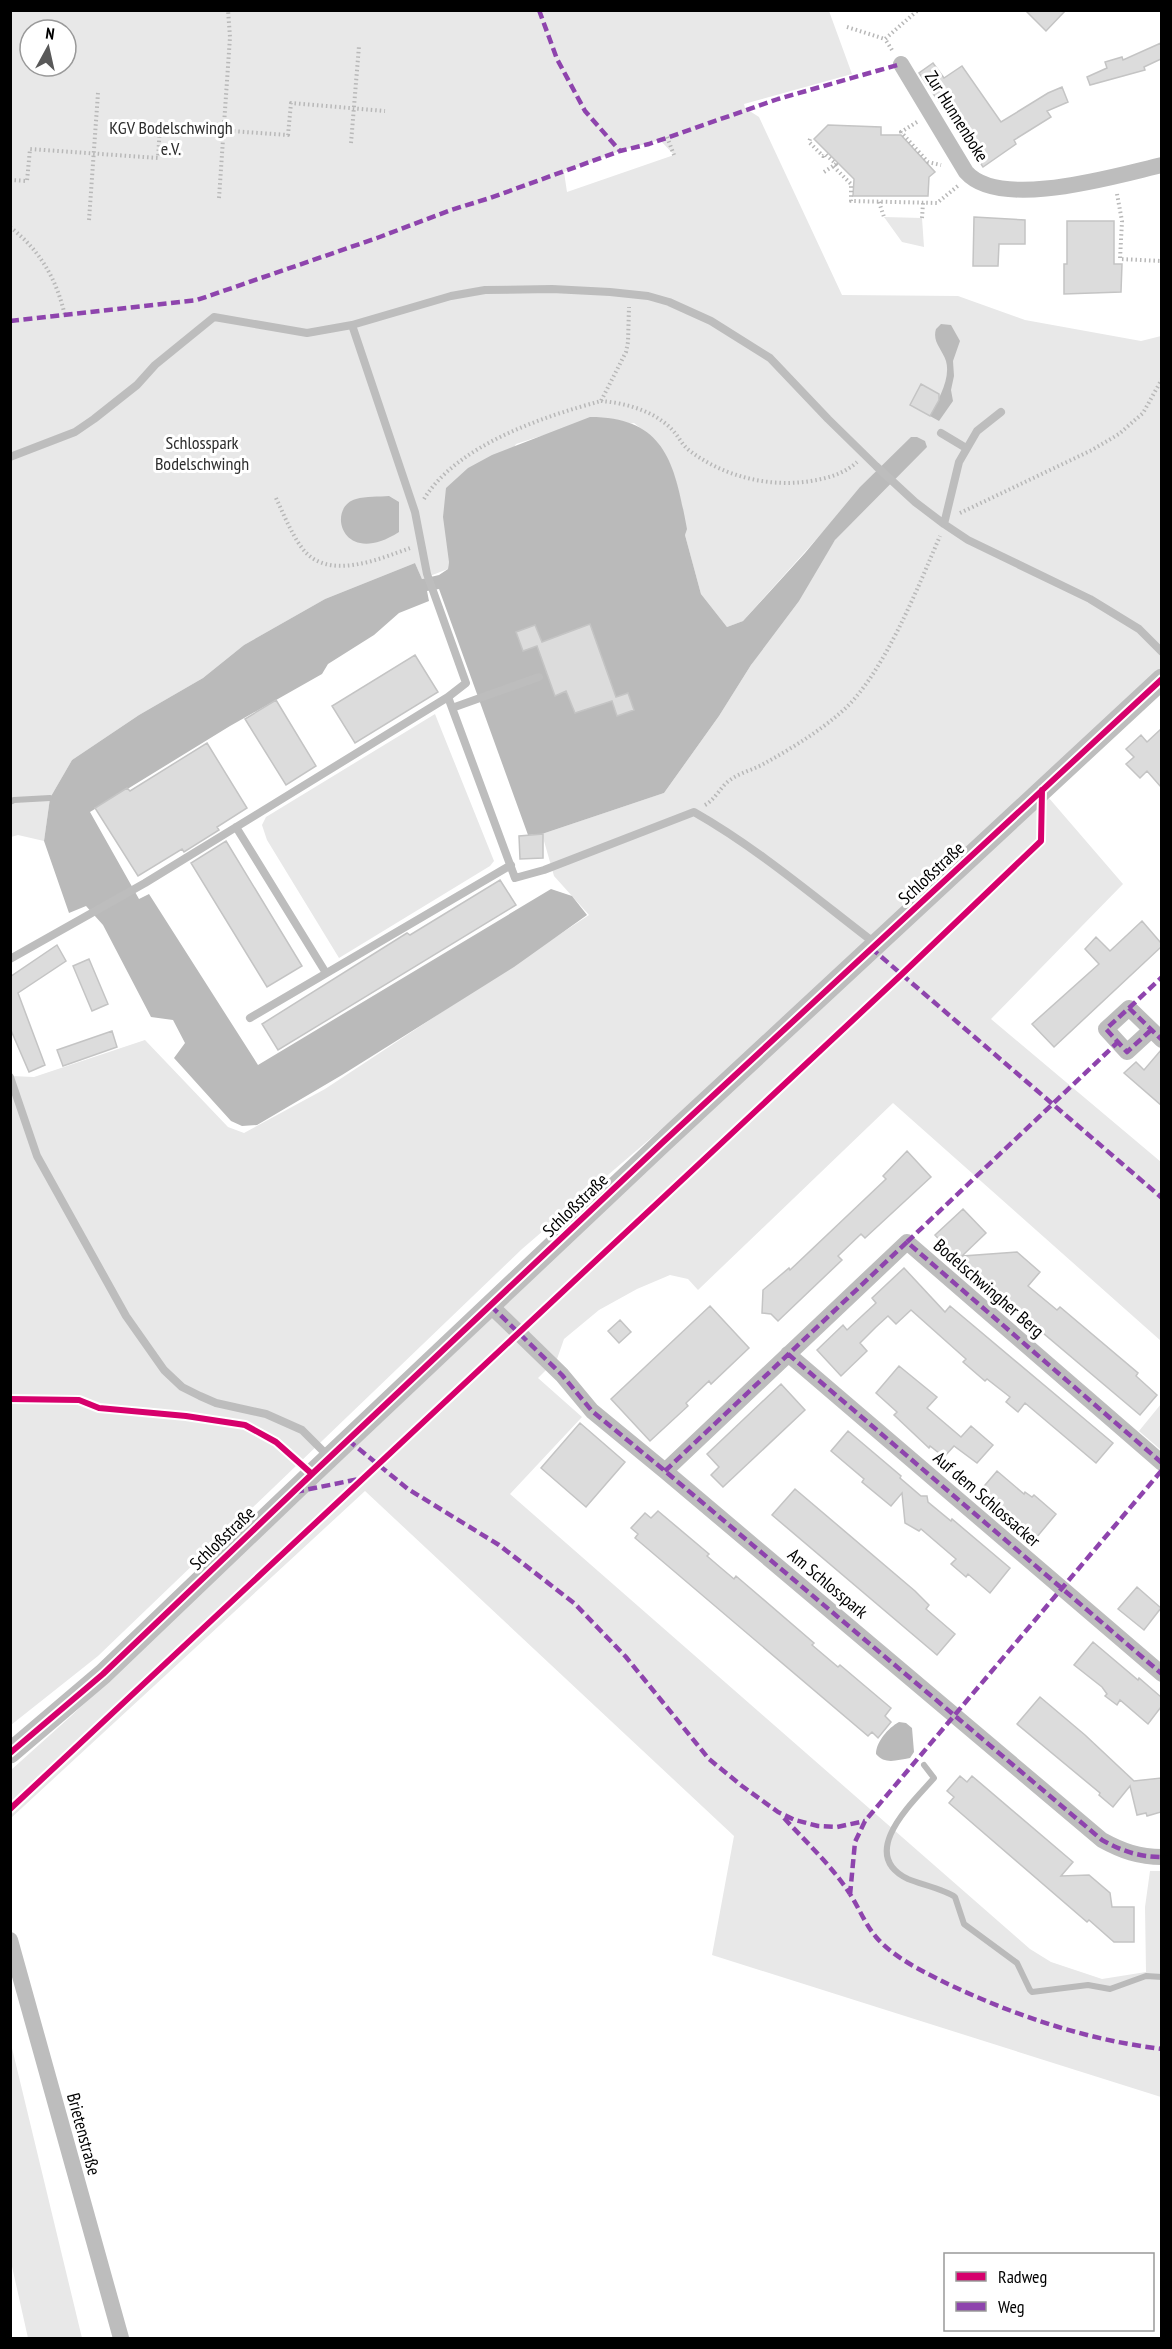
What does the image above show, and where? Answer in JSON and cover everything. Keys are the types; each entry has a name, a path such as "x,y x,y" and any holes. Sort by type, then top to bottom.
{"street":[{"name":"Zur Hunnenboke","path":"901,64 969,176 979,182 1020,190 1060,188 1161,165"},
{"name":"Schloßstraße","path":"10,1753 103,1674 330,1457 1161,679"},
{"name":"Bodelschwingher Berg","path":"665,1471 907,1242 1161,1463"},
{"name":"Am Schlosspark","path":"491,1306 562,1375 592,1412 1102,1840 1128,1853 1144,1857 1161,1857"},
{"name":"Auf dem Schlossacker","path":"788,1354 1161,1674"},
{"name":"Brietenstraße","path":"10,1940 121,2338"}],"lane":[{"path":"10,457 75,432 94,419 138,385 155,365 214,317 307,333 352,325 451,296 485,290 552,289 630,294 669,302 711,321 770,358 864,455 944,524 969,540 1090,599 1139,629 1161,652"},
{"path":"10,959 236,827 448,697 466,683 427,574 415,512 352,325"},
{"path":"944,524 959,462 966,448 977,430 1001,412"},
{"path":"941,433 966,448"},
{"path":"452,708 539,677"},
{"path":"448,697 515,878 544,870 694,812 720,827 876,944"},
{"path":"236,827 326,973"},
{"path":"250,1018 511,866"},
{"path":"10,1077 38,1156 126,1316 164,1370 182,1386 200,1396 266,1414 302,1430 330,1457"}],"path":[{"path":"219,198 230,37 228,10"},
{"path":"885,39 918,10"},
{"path":"848,27 885,39 901,64"},
{"path":"351,143 359,46"},
{"path":"89,220 98,93"},
{"path":"10,180 27,181 30,149 158,158 160,126 288,135 291,103 385,111"},
{"path":"931,114 901,132 928,162 933,163"},
{"path":"668,137 674,155"},
{"path":"810,140 809,142 823,156 825,154 836,164 824,172"},
{"path":"833,166 851,184 851,201 937,203 969,176"},
{"path":"1117,194 1122,221 1120,259 1161,261"},
{"path":"879,201 884,217"},
{"path":"922,218 923,203"},
{"path":"10,227 29,244 52,275 65,316"},
{"path":"601,401 626,352 630,294"},
{"path":"694,812 714,800 732,779 788,750 841,713 856,697 874,671 911,602 944,524 964,511 1092,450 1119,434 1143,413 1161,379"},
{"path":"415,512 442,474 461,459 524,428 601,401 629,406 654,417 675,433 689,450 701,458 720,468 758,481 802,482 831,477 850,468 864,455"},
{"path":"276,498 303,549 322,563 346,566 379,559 422,544"},
{"path":"10,1399 79,1400 99,1408 186,1416 245,1425 276,1442 312,1474"}],"green space":[{"path":"10,11 829,11 852,74 744,104 745,108 759,117 842,295 958,296 1025,320 1141,341 1161,336 1161,679 1042,790 1123,884 991,1019 1161,1162 1161,1341 893,1103 698,1290 688,1279 670,1275 637,1289 599,1310 564,1339 557,1359 538,1378 582,1417 510,1494 1030,1949 1051,1962 1102,1979 1146,1972 1145,1907 1150,1871 1161,1871 1161,2097 712,1955 734,1836 365,1491 11,1818 11,1770 512,1299 865,954 522,1249 98,1656 11,1725 11,1076 34,1077 145,1040 228,1127 244,1133 325,1089 589,915 554,876 542,834 664,793 719,716 835,540 847,505 743,621 727,627 701,594 685,535 680,497 672,470 658,446 648,435 634,423 541,436 516,444 449,562 448,569 422,579 415,563 325,599 244,645 203,678 139,715 72,760 50,798 44,841 18,835 11,837","holes":["660,140 674,155 567,192 564,172 620,151"]},
{"path":"884,217 922,218 924,247 902,242"},
{"path":"435,714 494,861 490,866 339,958 267,840 262,825 266,817"},
{"path":"1161,1404 1162,1450 1139,1431"},
{"path":"11,2044 82,2338 28,2338 11,2262"}],"shaded area":[{"path":"941,324 951,325 960,341 953,361 954,376 951,390 953,401 939,421 930,416 947,375 946,361 935,338 936,329"},
{"path":"590,417 616,419 636,426 651,436 663,449 678,485 687,529 685,535 701,594 727,627 743,621 805,553 860,487 911,437 925,441 927,447 835,540 799,601 751,665 719,716 664,793 542,834 528,835 439,589 427,591 429,601 399,613 374,635 328,664 322,674 230,726 90,812 139,899 149,894 258,1065 551,889 572,896 587,915 514,967 342,1075 257,1125 242,1126 231,1121 174,1058 185,1043 173,1020 151,1017 103,925 86,906 69,913 44,841 50,798 72,760 139,715 203,678 244,645 325,599 415,563 422,579 439,575 448,569 443,517 446,488 468,468 492,455"},
{"path":"389,496 399,502 399,532 379,542 364,544 352,540 344,532 341,523 342,513 347,504 360,498"},
{"path":"899,1722 906,1723 912,1728 914,1752 910,1758 883,1760 876,1754 880,1740"}],"building":[{"path":"1025,10 1066,10 1046,31"},
{"path":"1161,43 1161,59 1144,67 1145,70 1090,85 1087,77 1107,68 1105,62 1122,57 1123,60"},
{"path":"933,63 944,78 962,66 1001,122 1062,87 1068,102 1047,111 1051,117 1014,140 1016,144 983,167 919,73"},
{"path":"828,125 881,127 881,135 901,135 935,172 929,177 928,196 853,196 854,179 814,139"},
{"path":"974,217 1025,220 1025,244 999,244 998,266 973,266"},
{"path":"1067,221 1114,221 1114,264 1122,264 1121,292 1064,294"},
{"path":"921,384 939,394 939,400 930,416 910,405"},
{"path":"590,624 616,697 628,693 634,710 617,716 612,701 575,713 566,691 555,696 537,646 523,651 516,632 535,625 542,642"},
{"path":"415,655 438,692 355,743 332,706"},
{"path":"276,700 316,766 286,785 245,719"},
{"path":"1161,729 1161,787 1147,771 1140,778 1126,764 1134,757 1126,749 1141,735 1147,742"},
{"path":"207,743 247,808 217,827 219,830 184,852 182,849 138,876 95,808 127,788 130,791"},
{"path":"543,834 543,858 520,859 519,836"},
{"path":"226,841 302,966 267,987 191,863"},
{"path":"500,880 516,905 278,1050 262,1024 407,933 410,935"},
{"path":"1142,921 1161,943 1161,947 1054,1047 1032,1024 1099,964 1085,949 1096,937 1110,951"},
{"path":"57,945 66,961 18,993 45,1065 29,1072 10,1028 10,977"},
{"path":"89,959 108,1004 92,1011 73,966"},
{"path":"112,1031 117,1047 63,1066 57,1050"},
{"path":"1161,1050 1161,1105 1124,1073 1136,1062 1144,1070"},
{"path":"907,1151 931,1177 865,1238 861,1234 838,1256 842,1260 778,1321 771,1314 762,1313 763,1290 789,1268 790,1270 886,1179 883,1176"},
{"path":"963,1209 986,1233 962,1256 1017,1252 1040,1272 1028,1286 1057,1310 1060,1307 1138,1373 1136,1376 1157,1395 1140,1415 953,1257 955,1257 935,1235"},
{"path":"904,1268 945,1312 950,1306 1113,1443 1096,1463 1025,1403 1018,1412 1006,1402 1010,1397 987,1379 985,1381 963,1362 966,1359 911,1310 896,1324 888,1316 876,1327 860,1343 867,1351 841,1376 817,1350 843,1325 847,1330 876,1303 872,1298"},
{"path":"710,1306 749,1348 711,1384 709,1381 686,1403 688,1406 650,1441 611,1399"},
{"path":"620,1320 631,1332 619,1343 608,1331"},
{"path":"899,1366 937,1397 927,1408 961,1437 971,1426 993,1445 977,1463 954,1446 944,1457 930,1446 929,1448 894,1415 897,1412 876,1393"},
{"path":"781,1384 805,1410 723,1487 711,1475 719,1467 707,1454"},
{"path":"580,1423 625,1462 586,1507 541,1468"},
{"path":"848,1431 921,1496 927,1496 928,1502 951,1521 952,1519 1010,1568 990,1593 968,1574 966,1577 951,1564 956,1559 921,1529 919,1531 905,1523 902,1493 891,1506 862,1482 864,1479 831,1451"},
{"path":"997,1471 1024,1494 1025,1492 1032,1497 1034,1495 1056,1514 1036,1538 980,1491"},
{"path":"795,1489 915,1591 929,1605 926,1609 955,1634 937,1655 772,1515"},
{"path":"658,1511 709,1554 707,1556 734,1579 736,1576 814,1643 812,1645 838,1667 840,1665 891,1708 885,1716 891,1722 878,1738 872,1732 868,1736 635,1538 638,1534 631,1528 645,1513 651,1518"},
{"path":"1137,1587 1161,1608 1144,1630 1118,1609"},
{"path":"1093,1642 1161,1697 1161,1707 1148,1724 1120,1700 1117,1705 1105,1696 1107,1694 1102,1687 1074,1665"},
{"path":"1040,1697 1134,1781 1161,1778 1161,1812 1147,1816 1146,1813 1137,1815 1130,1786 1113,1807 1099,1795 1100,1793 1017,1724"},
{"path":"960,1776 967,1782 972,1776 1073,1862 1061,1876 1089,1875 1110,1893 1112,1907 1134,1907 1134,1942 1114,1942 1089,1920 1087,1922 949,1803 954,1797 947,1791"}],"waterway":[{"path":"10,802 50,798"},
{"path":"924,1765 934,1778 914,1800 894,1828 888,1842 887,1856 893,1868 908,1879 955,1897 964,1924 1017,1963 1032,1992 1088,1985 1110,1989 1146,1976 1162,1977"}],"marked path":[{"path":"539,10 557,59 585,111 620,151"},
{"path":"10,321 197,300 620,151 649,144 778,99 901,64"},
{"path":"871,948 1162,1198"},
{"path":"1129,1008 1162,977"},
{"path":"1151,1030 1127,1052 1106,1029 1129,1008 1162,1040"},
{"path":"907,1242 1118,1042"},
{"path":"665,1471 907,1242 1162,1463"},
{"path":"491,1306 562,1375 592,1411 1102,1840 1131,1853 1162,1857"},
{"path":"788,1354 1162,1674"},
{"path":"348,1440 408,1489 499,1545 574,1603 626,1657 709,1759 742,1786 778,1812 795,1820 818,1826 837,1827 865,1821"},
{"path":"850,1895 855,1842 865,1821 1162,1470"},
{"path":"295,1492 359,1479"},
{"path":"784,1818 835,1874 876,1937 891,1952 910,1964 974,1996 1052,2025 1106,2040 1162,2049"}],"cycle path":[{"path":"10,1753 103,1674 662,1143 1162,679"},
{"path":"10,1809 901,975 1041,841 1042,790"},
{"path":"10,1399 79,1400 99,1408 186,1416 245,1425 276,1442 312,1474"}],"park label":[{"name":"KGV Bodelschwingh e.V.","path":"171,137"},
{"name":"Schlosspark Bodelschwingh","path":"202,452"}]}
